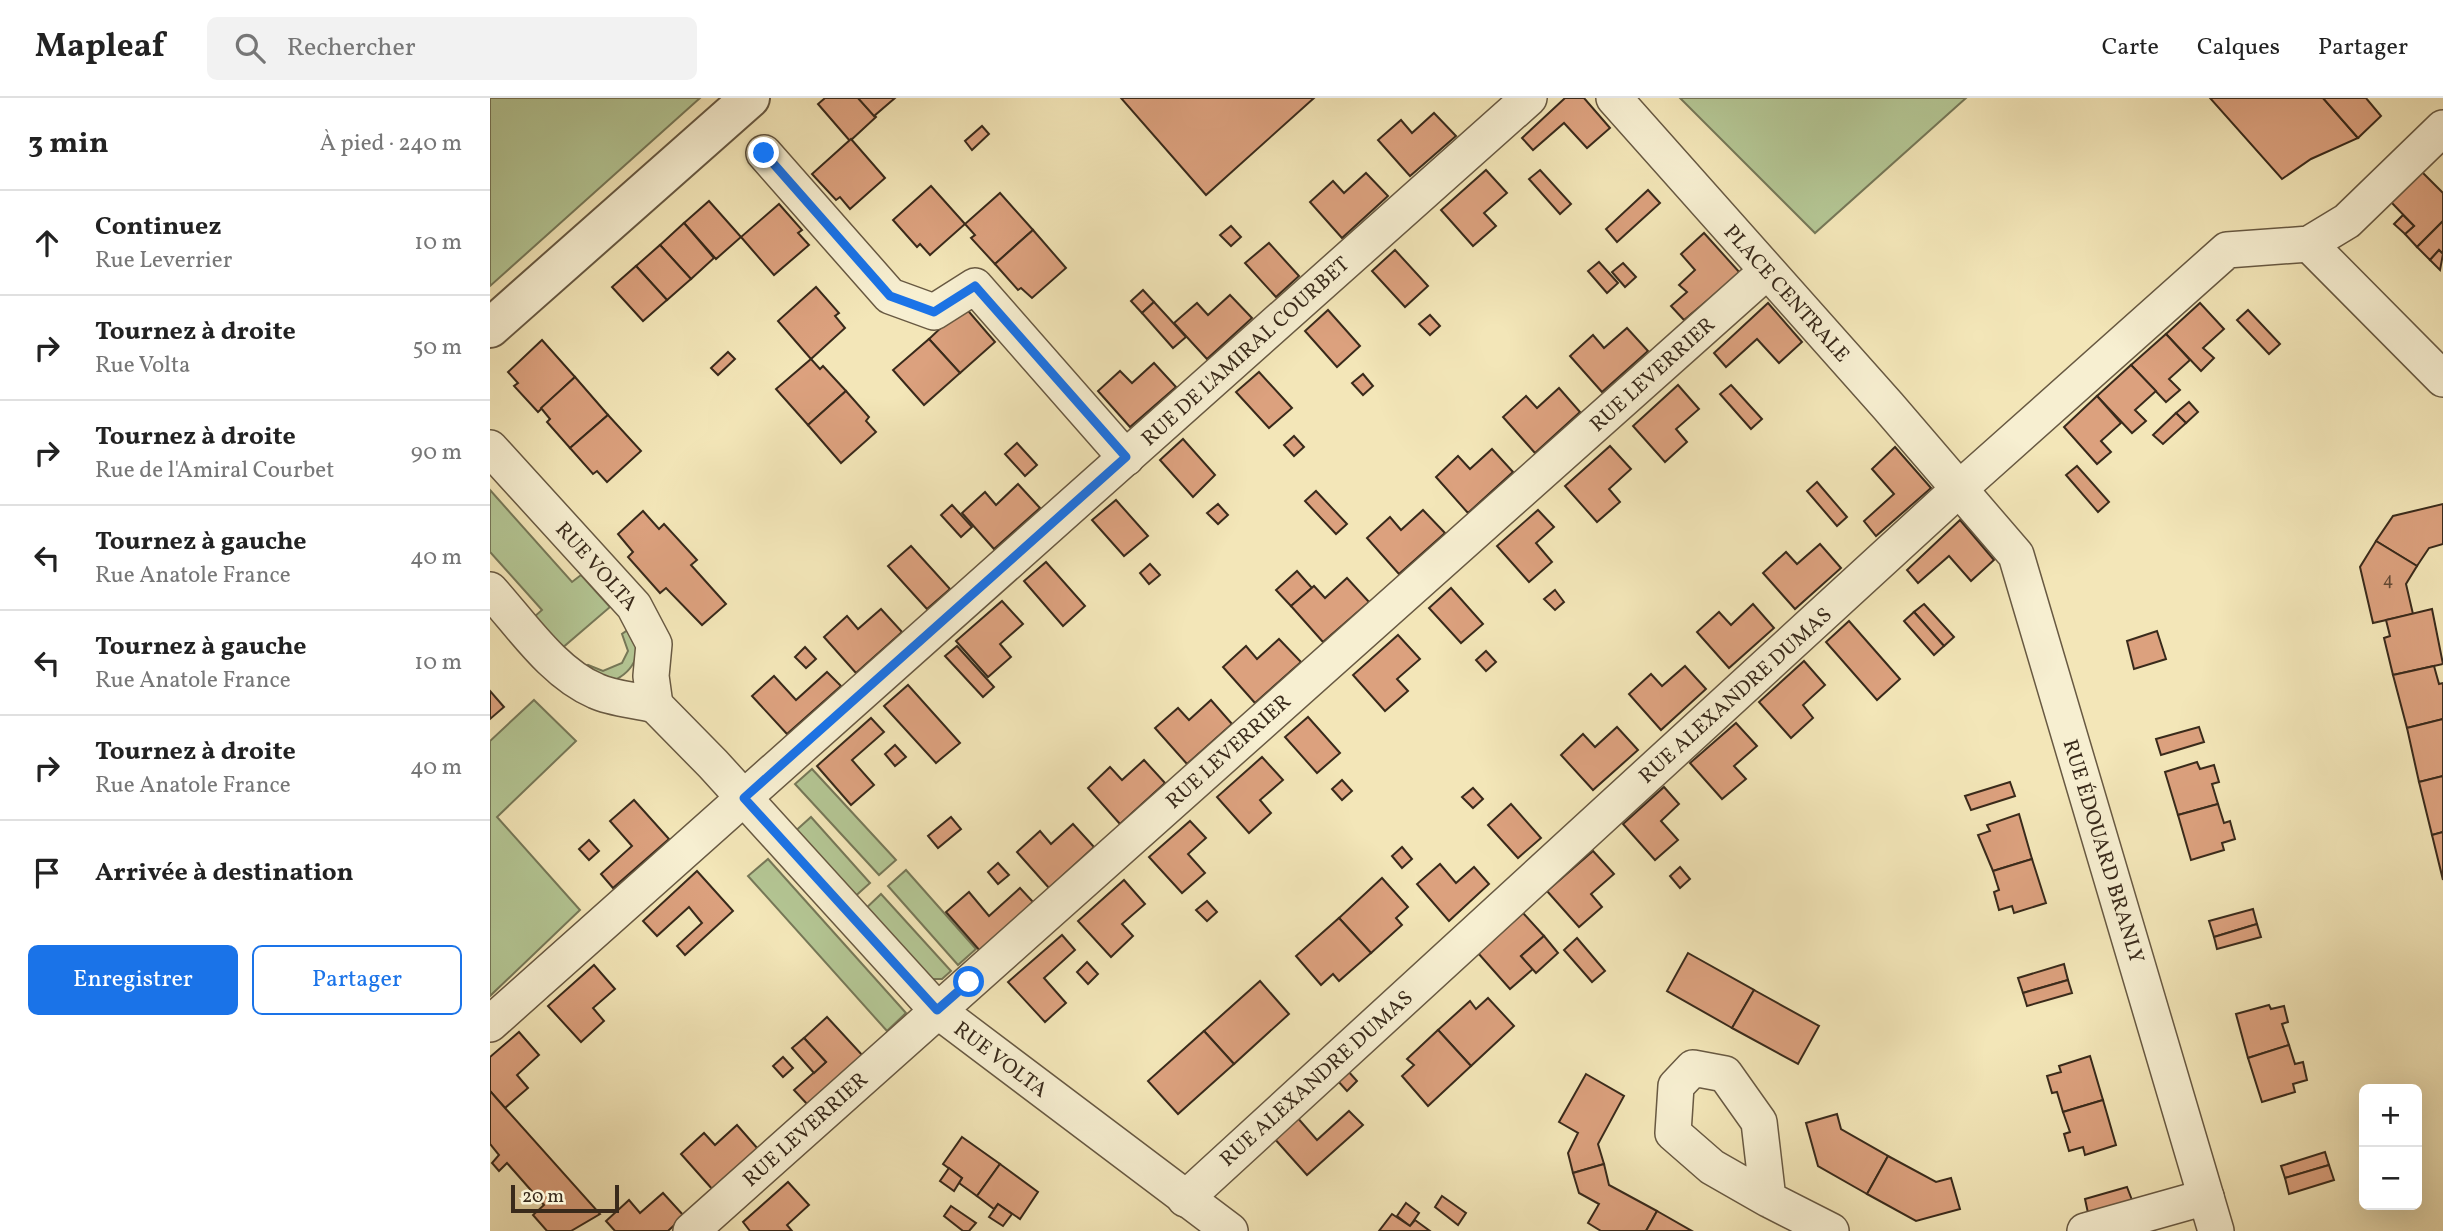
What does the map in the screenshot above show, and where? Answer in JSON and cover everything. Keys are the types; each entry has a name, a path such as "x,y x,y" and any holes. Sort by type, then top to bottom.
{"street":[{"path":"490,328 750,98"},
{"name":"RUE DE L'AMIRAL COURBET","path":"490,1024 1529,98"},
{"name":"PLACE CENTRALE","path":"1614,98 1959,489"},
{"path":"2443,128 2347,221 2309,244 2443,379"},
{"path":"764,153 890,296 934,312 975,286 1126,457"},
{"name":"RUE ALEXANDRE DUMAS","path":"1185,1199 1959,489 2227,250 2309,244"},
{"name":"RUE LEVERRIER","path":"691,1231 1766,272"},
{"name":"RUE VOLTA","path":"490,448 634,606 654,644 651,676 654,705 744,798 937,1010 1230,1231"},
{"name":"RUE ÉDOUARD BRANLY","path":"1959,489 2016,555 2216,1231"},
{"path":"490,590 562,669 580,682 598,693 654,705"},
{"path":"2085,1231 2206,1197"},
{"path":"1768,1199 1831,1231"}],"green space":[{"path":"490,98 700,98 490,286"},
{"path":"1680,98 1966,98 1815,233"},
{"path":"490,490 572,582 581,575 610,607 561,649 534,617 542,610 490,552"},
{"path":"629,629 637,646 637,654 624,674 607,683 580,671 588,665 603,671 622,663 628,651 622,634"},
{"path":"534,700 576,741 497,817 580,910 490,996 490,741"},
{"path":"812,769 896,860 879,875 795,784"},
{"path":"811,817 870,883 851,900 792,834"},
{"path":"768,859 906,1013 887,1031 748,876"},
{"path":"906,870 976,949 958,965 888,886"},
{"path":"881,894 951,971 942,979 930,979 862,912"}],"building":[{"path":"825,98 858,98 876,117 850,141 818,104"},
{"path":"858,98 895,98 874,116"},
{"path":"1121,98 1314,98 1206,195"},
{"path":"1565,98 1584,98 1610,128 1587,148 1564,123 1533,150 1522,138"},
{"path":"2210,98 2323,98 2358,138 2311,159 2282,179"},
{"path":"2323,98 2366,98 2381,116 2358,138"},
{"path":"1434,113 1456,136 1410,176 1378,140 1401,120 1412,133"},
{"path":"982,126 989,134 972,150 965,141"},
{"path":"851,139 885,178 850,209 840,197 836,200 812,174"},
{"path":"1486,170 1507,193 1484,213 1496,226 1473,246 1441,210"},
{"path":"1540,170 1571,204 1560,214 1529,179"},
{"path":"2422,172 2443,193 2443,221 2417,247 2405,234 2414,226 2391,202"},
{"path":"1366,173 1388,196 1342,238 1310,202 1333,181 1344,193"},
{"path":"931,186 965,224 930,255 920,244 917,247 893,220"},
{"path":"1648,190 1660,203 1617,242 1606,229"},
{"path":"1000,193 1033,230 995,264 971,238 975,235 965,224"},
{"path":"709,201 741,237 716,259 684,223"},
{"path":"779,204 802,230 798,233 809,245 774,275 741,237"},
{"path":"2403,215 2414,226 2405,234 2394,224"},
{"path":"2443,221 2443,254 2439,250 2430,260 2417,247"},
{"path":"684,223 714,258 691,279 660,245"},
{"path":"1231,226 1241,237 1231,246 1220,235"},
{"path":"1033,230 1066,268 1032,298 1021,288 1018,290 995,264"},
{"path":"1704,233 1740,273 1684,320 1671,306 1687,292 1679,285 1695,270 1681,254"},
{"path":"1269,243 1299,276 1276,297 1245,263"},
{"path":"660,245 691,279 667,300 636,266"},
{"path":"1395,250 1428,286 1405,307 1372,271"},
{"path":"2439,250 2443,254 2440,270 2430,260"},
{"path":"1599,262 1618,283 1607,293 1588,271"},
{"path":"1623,263 1636,277 1625,287 1612,272"},
{"path":"636,266 667,300 643,321 612,287"},
{"path":"816,287 839,313 835,316 845,328 811,359 778,321"},
{"path":"1143,290 1154,302 1142,313 1131,301"},
{"path":"1230,295 1252,318 1207,359 1174,323 1197,303 1208,315"},
{"path":"1154,302 1186,337 1173,348 1142,313"},
{"path":"1768,303 1802,342 1779,363 1757,339 1726,367 1714,353"},
{"path":"2200,303 2224,329 2203,348 2214,358 2201,371 2166,334"},
{"path":"964,306 995,342 960,373 929,339"},
{"path":"1328,310 1360,346 1337,367 1305,331"},
{"path":"2248,310 2280,344 2269,354 2237,320"},
{"path":"1430,315 1440,326 1430,335 1419,324"},
{"path":"1627,328 1648,351 1602,392 1570,356 1593,335 1604,348"},
{"path":"2166,334 2190,360 2169,379 2180,390 2166,402 2131,365"},
{"path":"929,339 960,373 924,405 893,370"},
{"path":"542,340 575,377 538,412 514,386 518,383 508,372"},
{"path":"728,352 735,359 718,375 711,368"},
{"path":"811,359 820,369 823,366 846,391 808,425 776,389"},
{"path":"1154,363 1176,387 1130,427 1098,391 1120,371 1132,383"},
{"path":"2131,365 2156,391 2135,410 2146,421 2132,433 2097,396"},
{"path":"1259,372 1292,408 1269,428 1236,392"},
{"path":"1363,374 1373,386 1363,395 1352,383"},
{"path":"575,377 608,415 570,448 547,422 550,419 541,408"},
{"path":"1678,385 1699,409 1676,429 1687,442 1665,462 1633,426"},
{"path":"1731,385 1762,419 1751,429 1720,394"},
{"path":"1559,388 1580,412 1535,453 1503,417 1526,396 1537,408"},
{"path":"846,391 869,417 866,421 876,432 841,463 808,425"},
{"path":"2097,396 2121,423 2101,441 2111,452 2097,464 2064,427"},
{"path":"2189,402 2198,412 2186,423 2176,413"},
{"path":"2176,413 2186,423 2163,444 2153,435"},
{"path":"608,415 641,451 607,482 597,471 593,474 570,448"},
{"path":"1294,436 1304,447 1294,456 1284,445"},
{"path":"1183,439 1215,475 1193,497 1160,460"},
{"path":"1017,443 1037,465 1025,476 1005,454"},
{"path":"1610,446 1631,469 1609,489 1620,502 1597,522 1565,486"},
{"path":"1895,447 1931,488 1876,536 1864,521 1894,494 1872,469"},
{"path":"1492,449 1513,472 1468,513 1436,477 1458,456 1470,469"},
{"path":"2077,466 2109,502 2098,512 2066,475"},
{"path":"1817,482 1847,517 1837,526 1807,491"},
{"path":"1018,484 1040,508 994,549 962,513 985,492 996,505"},
{"path":"1316,491 1347,524 1336,534 1305,501"},
{"path":"1116,500 1148,536 1124,556 1092,520"},
{"path":"1218,504 1228,515 1218,524 1207,513"},
{"path":"2443,504 2443,544 2429,548 2417,566 2376,541 2393,516"},
{"path":"952,505 972,527 961,537 941,515"},
{"path":"1423,510 1445,533 1399,574 1367,538 1390,517 1401,530"},
{"path":"1538,510 1554,527 1536,543 1552,562 1529,582 1497,546"},
{"path":"643,511 659,529 664,524 697,560 691,565 726,604 702,625 666,588 660,593 628,557 633,552 618,534"},
{"path":"1960,520 1994,560 1971,581 1949,556 1918,583 1907,570"},
{"path":"2376,541 2417,566 2406,584 2413,614 2373,623 2360,567"},
{"path":"1820,544 1841,568 1795,609 1763,573 1786,552 1797,564"},
{"path":"911,546 950,589 927,609 888,566"},
{"path":"1046,562 1085,606 1063,626 1024,581"},
{"path":"1150,564 1160,575 1149,584 1140,573"},
{"path":"1297,571 1312,588 1291,606 1276,590"},
{"path":"1347,578 1369,602 1323,642 1291,606 1314,586 1325,598"},
{"path":"1451,588 1483,624 1461,643 1429,608"},
{"path":"1555,590 1564,602 1555,610 1544,599"},
{"path":"1002,601 1023,624 1000,644 1011,657 988,677 956,641"},
{"path":"1753,604 1774,628 1729,668 1697,632 1719,612 1731,625"},
{"path":"1924,604 1954,637 1944,646 1914,612"},
{"path":"881,609 902,632 856,673 824,637 847,616 858,629"},
{"path":"2432,609 2443,664 2393,675 2384,638 2390,636 2386,620"},
{"path":"1914,612 1944,646 1934,655 1904,621"},
{"path":"1849,621 1900,679 1877,700 1826,642"},
{"path":"2157,631 2166,659 2134,669 2127,641"},
{"path":"1398,635 1420,659 1397,679 1408,691 1385,711 1353,675"},
{"path":"1279,639 1301,662 1255,703 1223,667 1246,646 1257,659"},
{"path":"957,646 994,687 983,697 945,656"},
{"path":"805,647 816,659 806,668 795,657"},
{"path":"1486,651 1496,662 1486,671 1476,660"},
{"path":"1804,661 1825,685 1803,705 1813,718 1791,738 1759,702"},
{"path":"1685,666 1706,689 1661,730 1629,694 1651,674 1662,686"},
{"path":"2434,666 2439,684 2443,683 2443,719 2407,728 2393,675"},
{"path":"827,672 841,686 787,734 752,696 774,676 796,700"},
{"path":"908,685 960,743 936,763 884,706"},
{"path":"490,691 504,707 490,719"},
{"path":"1211,700 1232,724 1187,764 1155,728 1178,708 1189,720"},
{"path":"1308,717 1340,753 1317,773 1285,737"},
{"path":"871,718 884,732 852,760 874,785 851,805 817,766"},
{"path":"2443,719 2443,776 2419,782 2407,728"},
{"path":"1736,723 1757,746 1734,766 1746,779 1722,799 1690,763"},
{"path":"1617,727 1638,750 1593,790 1561,755 1583,734 1595,747"},
{"path":"2199,727 2204,742 2161,755 2156,739"},
{"path":"895,745 906,757 895,766 885,754"},
{"path":"1262,757 1283,780 1260,800 1271,813 1249,833 1217,797"},
{"path":"1144,760 1165,783 1120,824 1088,788 1110,767 1122,780"},
{"path":"2197,762 2200,769 2214,765 2219,782 2212,784 2218,804 2178,815 2165,772"},
{"path":"2443,776 2443,832 2432,835 2419,782"},
{"path":"1342,780 1352,791 1342,800 1332,789"},
{"path":"2010,782 2015,796 1971,810 1965,796"},
{"path":"1664,787 1679,804 1661,821 1678,840 1655,860 1623,824"},
{"path":"1473,788 1483,799 1473,808 1462,797"},
{"path":"634,800 669,839 613,888 601,874 632,846 610,821"},
{"path":"1511,804 1541,838 1518,858 1488,825"},
{"path":"2218,804 2224,823 2230,821 2235,839 2222,843 2224,850 2191,860 2178,815"},
{"path":"2019,814 2032,859 1993,871 1978,835 1990,831 1987,825"},
{"path":"951,817 961,829 938,848 928,836"},
{"path":"1190,821 1206,838 1188,854 1205,873 1182,893 1149,857"},
{"path":"1073,824 1094,847 1049,888 1017,852 1040,831 1051,844"},
{"path":"2443,832 2443,880 2432,835"},
{"path":"589,840 599,851 589,860 579,849"},
{"path":"1402,847 1412,859 1402,868 1392,856"},
{"path":"1593,851 1614,874 1591,894 1602,907 1579,927 1547,891"},
{"path":"2032,859 2046,903 2014,913 2012,906 1999,910 1994,892 1999,890 1993,871"},
{"path":"998,863 1009,875 998,884 988,872"},
{"path":"1440,864 1456,883 1474,867 1489,884 1449,921 1417,884"},
{"path":"1680,867 1690,879 1680,888 1670,876"},
{"path":"697,871 733,911 685,955 677,946 702,923 689,907 657,936 643,921"},
{"path":"1382,878 1408,907 1396,918 1402,925 1371,953 1339,918"},
{"path":"1124,880 1145,904 1122,924 1133,936 1111,957 1078,921"},
{"path":"1020,888 1033,902 981,952 946,912 969,892 989,916"},
{"path":"1207,901 1217,912 1207,921 1196,910"},
{"path":"2253,909 2257,924 2214,937 2209,921"},
{"path":"1523,913 1544,936 1521,956 1533,969 1510,989 1478,953"},
{"path":"1339,918 1371,953 1339,981 1333,974 1321,985 1296,956"},
{"path":"2257,924 2261,937 2217,949 2214,937"},
{"path":"1062,935 1075,950 1044,978 1066,1003 1045,1022 1008,982"},
{"path":"1544,936 1558,953 1536,973 1521,956"},
{"path":"1577,938 1605,971 1592,982 1564,950"},
{"path":"1688,953 1754,990 1732,1028 1667,991"},
{"path":"1087,962 1098,974 1088,984 1077,972"},
{"path":"2064,964 2068,980 2023,993 2018,978"},
{"path":"594,965 615,989 593,1008 604,1021 581,1042 548,1006"},
{"path":"2068,980 2072,993 2027,1006 2023,993"},
{"path":"1260,981 1289,1014 1234,1064 1204,1031"},
{"path":"1754,990 1819,1026 1798,1064 1732,1028"},
{"path":"1488,998 1514,1026 1471,1066 1438,1030 1470,1001 1476,1009"},
{"path":"2269,1005 2271,1009 2284,1006 2288,1022 2282,1024 2289,1045 2248,1058 2236,1014"},
{"path":"827,1017 863,1056 808,1105 794,1090 826,1062 804,1038"},
{"path":"1438,1030 1471,1066 1428,1106 1402,1076 1414,1065 1407,1059"},
{"path":"1204,1031 1234,1064 1178,1114 1148,1081"},
{"path":"519,1032 539,1055 517,1075 528,1088 505,1108 490,1091 490,1057"},
{"path":"804,1038 826,1062 814,1073 792,1048"},
{"path":"2289,1045 2295,1064 2303,1062 2307,1080 2293,1084 2295,1092 2262,1102 2248,1058"},
{"path":"2090,1056 2103,1100 2063,1112 2057,1092 2052,1093 2047,1076 2061,1072 2059,1066"},
{"path":"783,1057 793,1068 783,1077 773,1066"},
{"path":"1347,1070 1357,1081 1347,1091 1337,1080"},
{"path":"1586,1074 1624,1096 1598,1144 1604,1164 1573,1173 1568,1153 1578,1133 1559,1122"},
{"path":"490,1091 600,1214 571,1231 547,1231 533,1215 544,1205 507,1163 499,1171 492,1163 499,1155 490,1144"},
{"path":"2103,1100 2116,1145 2085,1155 2083,1147 2069,1151 2064,1134 2070,1132 2063,1112"},
{"path":"1349,1111 1363,1125 1307,1175 1273,1137 1296,1116 1317,1140"},
{"path":"1837,1114 1841,1129 1888,1156 1867,1194 1818,1166 1806,1123"},
{"path":"737,1125 758,1149 713,1190 681,1154 704,1133 715,1145"},
{"path":"962,1137 1000,1164 977,1196 959,1183 962,1178 943,1164"},
{"path":"2325,1152 2329,1165 2285,1178 2281,1166"},
{"path":"1888,1156 1936,1182 1951,1178 1960,1209 1916,1221 1867,1194"},
{"path":"1000,1164 1038,1192 1020,1219 998,1204 994,1209 977,1196"},
{"path":"1604,1164 1609,1185 1657,1211 1646,1231 1601,1231 1588,1223 1599,1204 1579,1193 1573,1173"},
{"path":"2329,1165 2334,1180 2289,1194 2285,1178"},
{"path":"949,1168 962,1178 954,1191 940,1181"},
{"path":"788,1182 809,1205 787,1225 792,1231 750,1231 743,1222"},
{"path":"2127,1187 2132,1200 2088,1213 2085,1199"},
{"path":"663,1193 684,1216 668,1231 615,1231 606,1221 629,1200 640,1213"},
{"path":"1442,1196 1466,1213 1458,1225 1435,1207"},
{"path":"1406,1203 1419,1213 1410,1226 1397,1216"},
{"path":"998,1204 1012,1214 1003,1226 989,1217"},
{"path":"951,1206 976,1223 969,1231 963,1231 944,1216"},
{"path":"1657,1211 1692,1231 1646,1231"},
{"path":"1392,1214 1410,1226 1415,1220 1430,1231 1379,1231"}],"route":[{"path":"764,153 890,296 934,312 975,286 1126,457 744,798 937,1010 969,982"}]}
